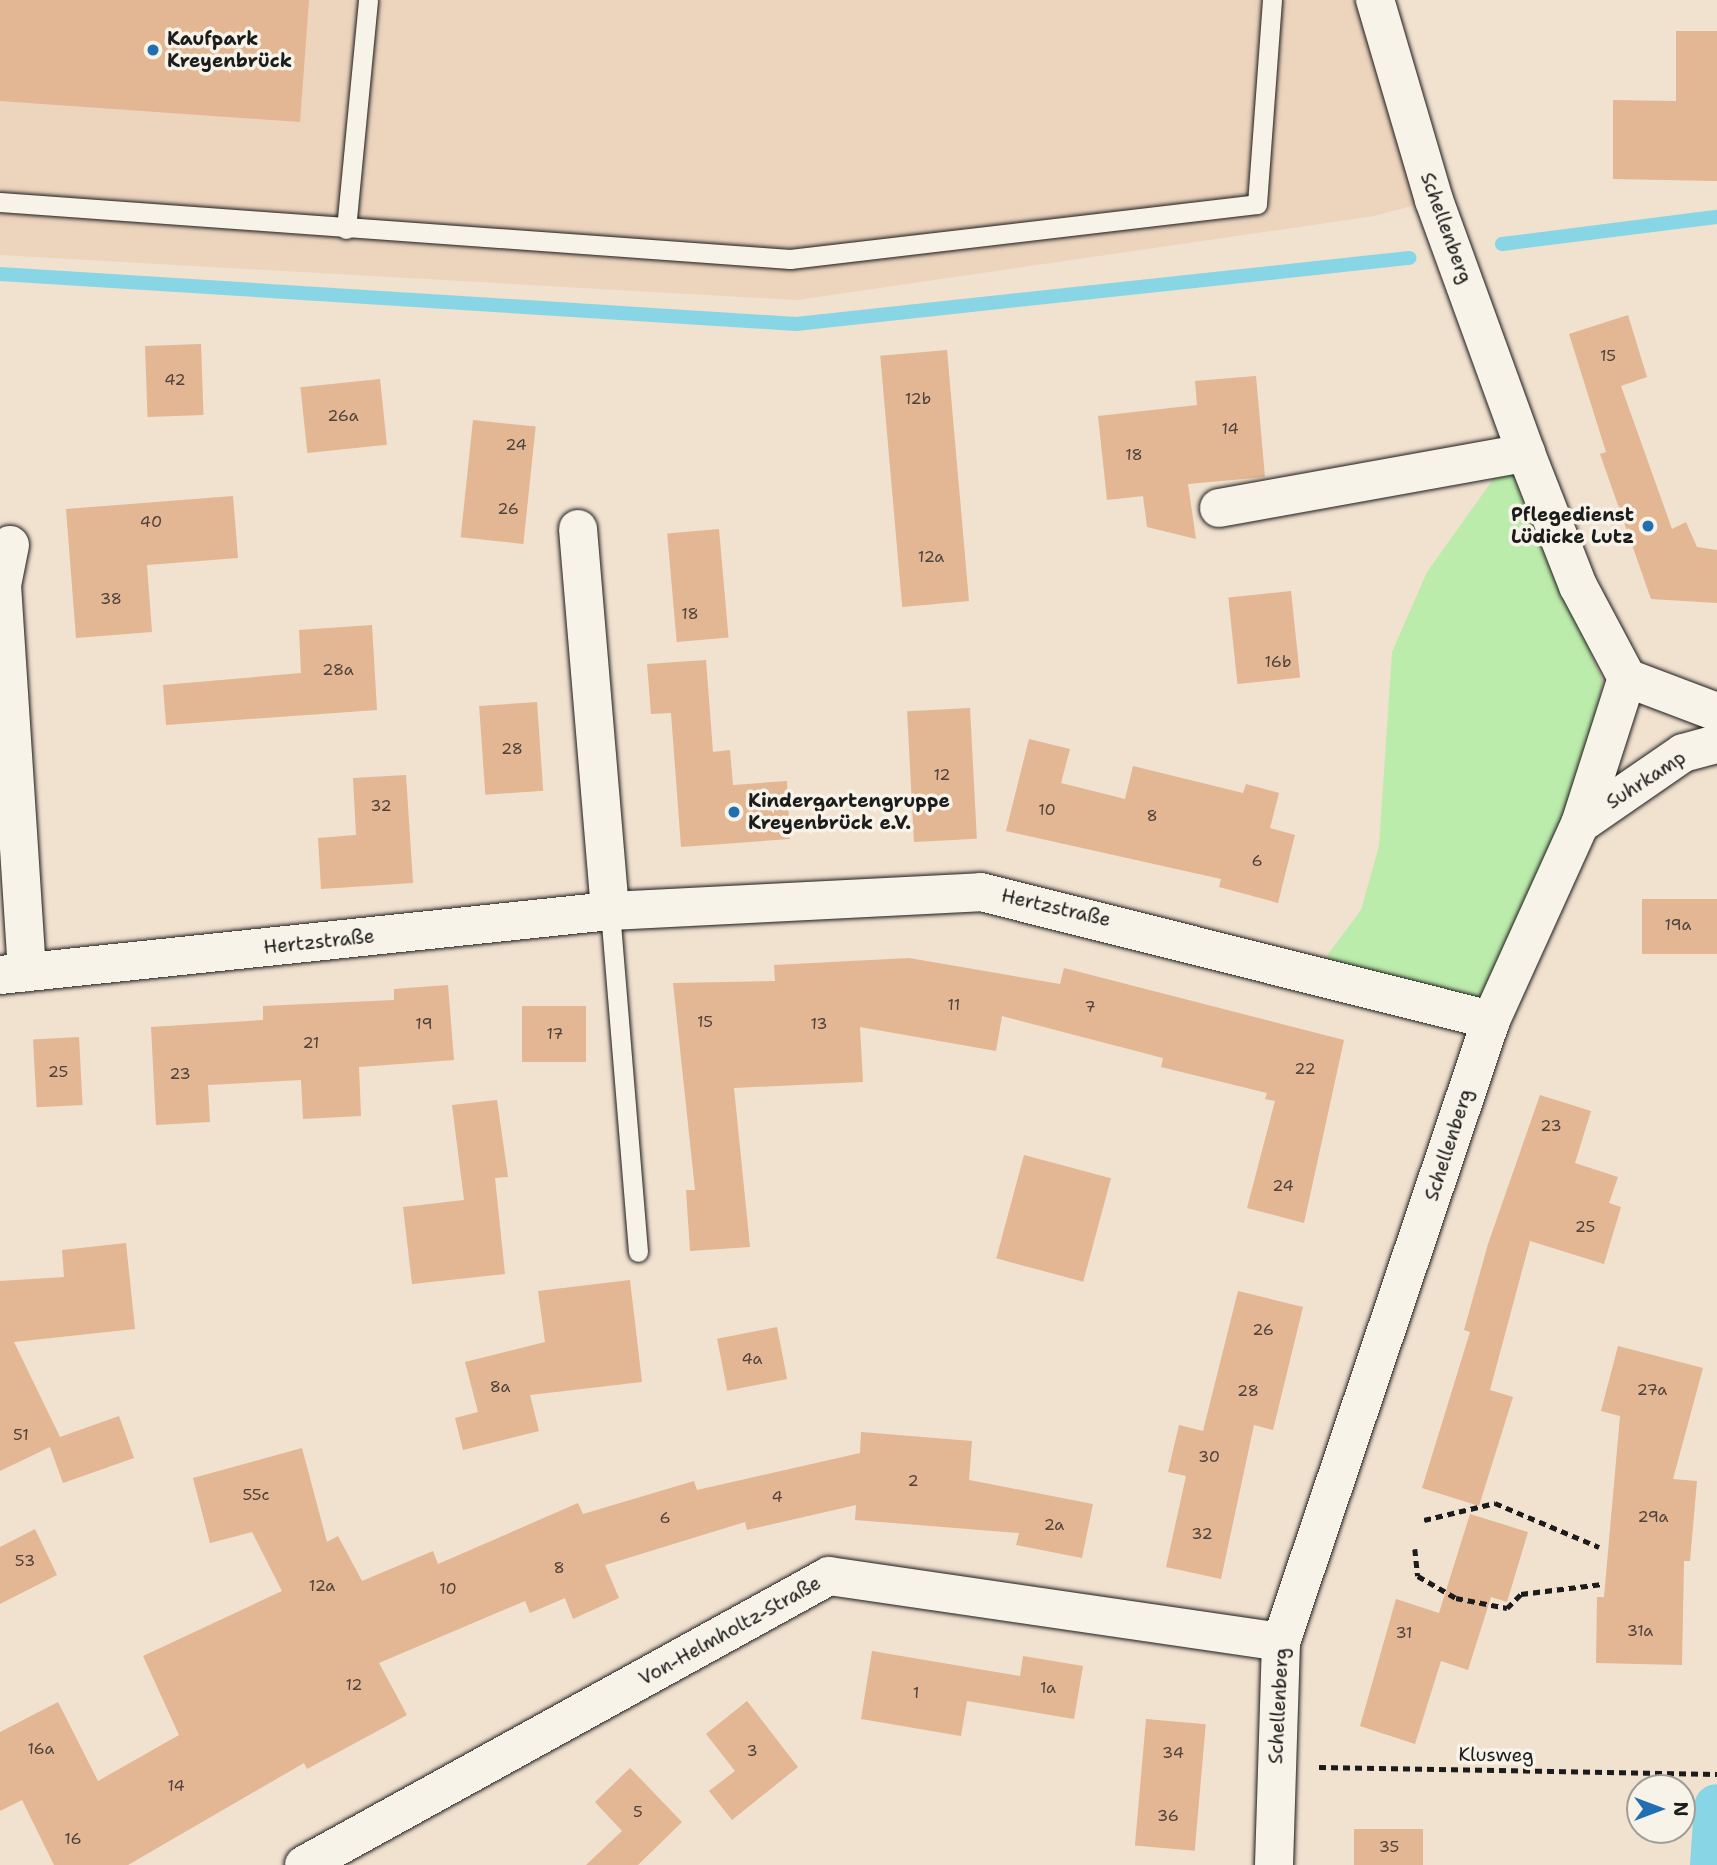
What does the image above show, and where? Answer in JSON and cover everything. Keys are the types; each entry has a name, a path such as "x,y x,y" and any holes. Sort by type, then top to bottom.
{"street":[{"name":"Schellenberg","path":"1274,1865 1281,1642 1491,1020 1580,824 1627,678 1578,586 1526,453 1434,200 1375,0"},
{"path":"1219,508 1526,453"},
{"path":"578,529 610,911"},
{"name":"Hertzstraße","path":"10,545 2,585 14,973 610,911 981,892 1491,1020"},
{"path":"1627,678 1717,712"},
{"name":"Suhrkamp","path":"1580,824 1683,752 1717,744"},
{"name":"Von-Helmholtz-Straße","path":"304,1865 829,1576 1281,1642"}],"lane":[{"path":"346,229 368,0"},
{"path":"0,202 790,260 1257,204 1272,0"},
{"path":"610,911 638,1252"}],"path":[{"path":"1424,1520 1495,1503 1599,1546"},
{"path":"1415,1549 1418,1576 1455,1598 1507,1608 1521,1594 1602,1584"},
{"name":"Klusweg","path":"1275,1774 1305,1767 1684,1771 1717,1774"}],"shaded area":[{"path":"0,0 1375,0 1434,200 1374,216 797,300 0,255"}],"green space":[{"path":"1516,467 1603,683 1578,782 1483,1009 1323,961 1361,910 1379,846 1392,652 1427,572 1499,471"}],"building":[{"name":"Kaufpark Kreyenbrück","path":"0,0 309,0 300,122 0,101"},
{"path":"1676,31 1717,31 1717,181 1613,179 1613,100 1676,101"},
{"path":"1628,315 1647,377 1621,386 1672,529 1686,522 1697,547 1717,550 1717,603 1651,599 1600,454 1606,452 1569,334"},
{"path":"201,344 203,415 148,417 145,346"},
{"path":"947,350 969,601 902,607 880,356"},
{"path":"1256,376 1265,477 1188,484 1196,539 1147,527 1143,496 1107,500 1098,416 1197,405 1195,381"},
{"path":"380,379 387,445 307,453 300,387"},
{"path":"473,420 536,427 523,544 461,537"},
{"path":"233,496 238,558 147,565 152,632 76,638 66,509"},
{"path":"719,529 728,638 677,642 667,534"},
{"path":"1291,591 1300,678 1237,684 1228,598"},
{"path":"372,625 377,710 166,725 163,685 301,673 299,630"},
{"name":"Kindergartengruppe Kreyenbrück e.V.","path":"706,660 713,752 730,750 733,785 787,781 790,839 681,847 671,713 651,714 647,664"},
{"path":"537,702 543,791 485,795 479,706"},
{"path":"970,708 977,839 914,842 907,711"},
{"path":"1029,739 1070,749 1061,783 1125,799 1133,766 1243,793 1246,784 1279,793 1270,828 1295,835 1278,903 1219,887 1221,879 1006,831"},
{"path":"406,775 413,883 321,889 318,838 356,835 353,778"},
{"path":"1642,899 1717,899 1717,954 1642,954"},
{"path":"909,958 1060,984 1064,968 1344,1040 1304,1223 1247,1208 1275,1101 1265,1099 1267,1093 1161,1067 1163,1058 1002,1016 996,1051 860,1027 863,1082 734,1088 750,1247 690,1251 686,1190 695,1190 673,983 775,981 774,965"},
{"path":"448,985 454,1060 359,1067 361,1116 303,1119 301,1080 208,1085 210,1122 156,1125 151,1027 263,1020 263,1006 394,1000 394,989"},
{"path":"522,1006 586,1006 586,1062 522,1062"},
{"path":"79,1037 83,1105 37,1107 33,1039"},
{"path":"1540,1095 1591,1111 1575,1163 1618,1177 1609,1203 1621,1207 1604,1264 1530,1241 1490,1390 1513,1397 1479,1506 1422,1488 1470,1332 1464,1330 1488,1244"},
{"path":"497,1100 508,1177 495,1178 505,1274 412,1284 403,1207 464,1200 452,1105"},
{"path":"1024,1155 1111,1178 1083,1282 996,1258"},
{"path":"126,1243 135,1329 14,1342 60,1437 119,1416 134,1458 63,1483 50,1447 0,1471 0,1281 64,1277 62,1250"},
{"path":"630,1280 642,1382 530,1395 539,1431 463,1450 455,1418 478,1412 465,1362 545,1342 538,1291"},
{"path":"1238,1291 1303,1307 1273,1430 1254,1425 1221,1579 1166,1567 1186,1476 1168,1472 1179,1425 1203,1431"},
{"path":"777,1327 787,1379 727,1391 717,1339"},
{"path":"1618,1346 1703,1368 1673,1479 1697,1481 1690,1561 1684,1561 1682,1665 1596,1663 1597,1597 1604,1597 1620,1416 1601,1411"},
{"path":"861,1432 972,1441 969,1480 1093,1504 1082,1558 1016,1545 1019,1533 855,1520 856,1505 747,1530 745,1522 605,1565 619,1598 573,1619 565,1598 530,1613 525,1601 379,1663 407,1715 307,1769 304,1763 128,1865 54,1865 22,1800 0,1811 0,1732 58,1702 98,1781 179,1735 143,1656 282,1591 252,1532 210,1543 193,1478 302,1448 327,1542 338,1536 362,1581 433,1551 438,1564 578,1503 583,1514 694,1481 697,1490 860,1453"},
{"path":"1470,1514 1528,1532 1507,1602 1491,1597 1468,1670 1441,1661 1415,1744 1360,1726 1396,1599 1439,1613"},
{"path":"35,1529 57,1575 0,1604 0,1547"},
{"path":"872,1651 1020,1676 1023,1656 1083,1666 1074,1719 967,1701 961,1736 861,1719"},
{"path":"747,1701 798,1767 732,1820 709,1791 735,1771 706,1734"},
{"path":"1146,1719 1206,1724 1195,1851 1135,1846"},
{"path":"630,1768 682,1822 638,1865 586,1865 622,1831 595,1802"},
{"path":"1354,1829 1423,1829 1423,1865 1354,1865"}],"waterway":[{"path":"1502,244 1717,217"},
{"path":"0,274 796,324 1409,258"},
{"path":"1713,1865 1717,1807"}],"place":[{"name":"Kaufpark Kreyenbrück","path":"153,50"},
{"name":"Pflegedienst Lüdicke Lutz","path":"1648,526"},
{"name":"Kindergartengruppe Kreyenbrück e.V.","path":"734,812"}]}
